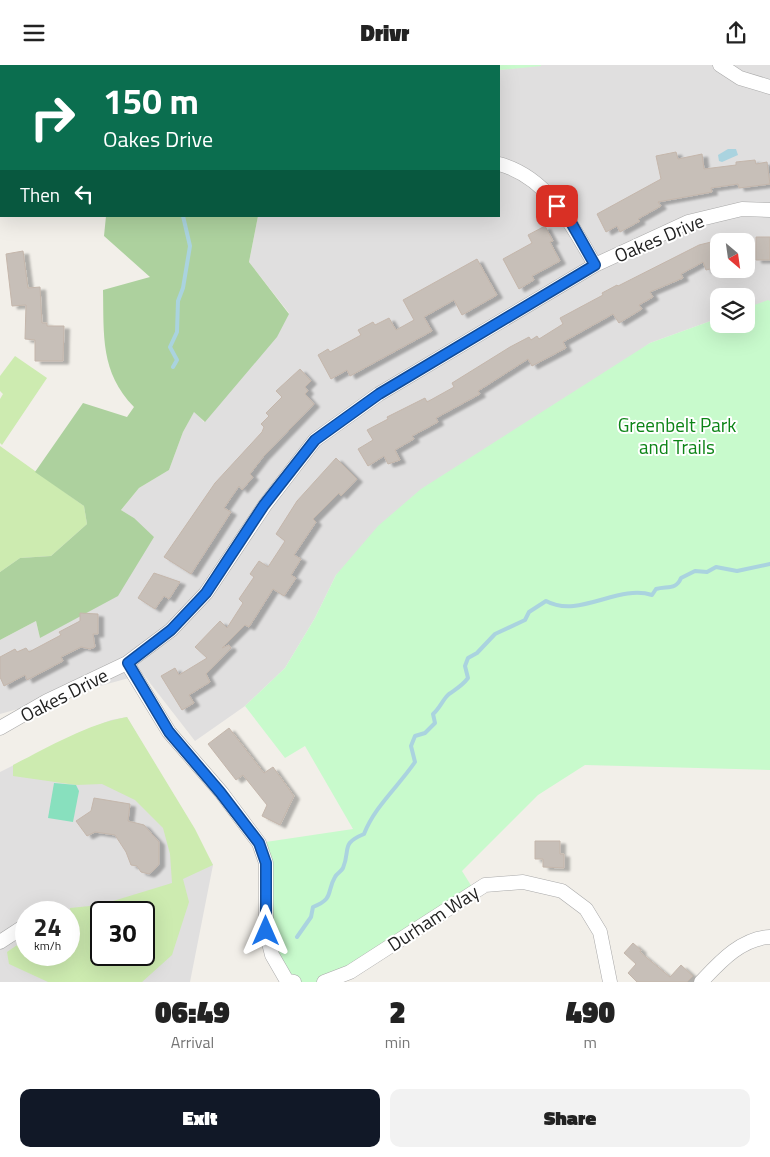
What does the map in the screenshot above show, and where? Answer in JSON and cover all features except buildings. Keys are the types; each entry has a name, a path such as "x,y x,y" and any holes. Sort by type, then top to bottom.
{"street":[{"path":"720,65 740,78 770,87"},
{"path":"500,164 537,183 568,217 595,265"},
{"name":"Oakes Drive","path":"0,727 47,701 128,663 171,630 206,593 264,505 315,440 379,394 595,265 688,222 742,209 770,210"},
{"path":"128,663 169,732 220,792 259,843 266,863 266,931 272,955 288,981 294,982"},
{"name":"Durham Way","path":"324,982 350,972 485,885 522,882 562,891 586,909 600,932 610,982"},
{"path":"0,942 15,932"},
{"path":"701,982 723,958 750,941 770,937"}],"shaded area":[{"path":"541,65 770,65 770,301 755,305 755,288 710,288 710,321 650,343 336,575 315,618 285,668 245,706 195,741 143,674 0,714 0,640 36,621 40,638 134,518 121,510 139,488 169,470 183,432 194,411 204,422 289,313 249,262 258,217 500,217 500,70"},
{"path":"127,717 213,865 190,982 0,982 0,772 78,733 111,720"}],"green space":[{"path":"500,65 541,66 500,70"},
{"path":"106,217 258,217 249,262 289,314 277,337 205,422 194,412 183,432 169,470 139,488 121,510 134,518 154,537 118,596 40,638 36,621 0,640 0,572 20,558 51,556 87,524 84,506 35,472 83,403 127,417 134,407 123,394 115,380 106,352 103,322 103,290 150,277 104,236"},
{"name":"Greenbelt Park and Trails","path":"770,301 770,770 585,765 538,795 462,871 472,887 326,982 290,982 272,955 259,843 353,829 305,746 285,758 245,706 285,668 315,618 336,575 378,526 421,489 650,343 710,321 710,333 755,333 755,305"},
{"path":"15,356 47,378 2,445 0,443 0,399 3,394 0,391 0,376"},
{"path":"0,446 84,506 87,524 51,556 20,558 0,572"},
{"path":"127,717 195,829 213,865 183,879 189,902 172,955 142,982 48,982 9,964 7,952 15,947 15,966 80,966 80,907 90,906 90,966 155,966 155,901 113,901 172,883 170,854 163,828 135,800 102,784 76,785 13,776 13,765 68,737 97,725"},
{"path":"54,783 76,785 79,791 73,822 48,818"}],"water":[{"path":"728,149 736,149 738,155 722,162 719,161 718,155"}],"waterway":[{"path":"173,367 177,360 170,347 177,332 178,301 183,288 190,246 183,217"},
{"path":"297,937 311,917 313,907 327,898 332,882 343,868 349,844 364,834 374,814 415,762 411,746 415,736 425,733 435,723 433,714 447,696 468,678 465,666 468,658 477,653 495,634 525,620 529,612 546,601 572,606 626,594 652,595 656,589 674,586 681,578 695,571 707,572 716,567 737,571 770,564"}],"route":[{"path":"266,931 266,863 259,843 220,792 169,732 128,663 171,630 206,593 264,505 315,440 379,394 595,265 568,217 557,206"}]}
